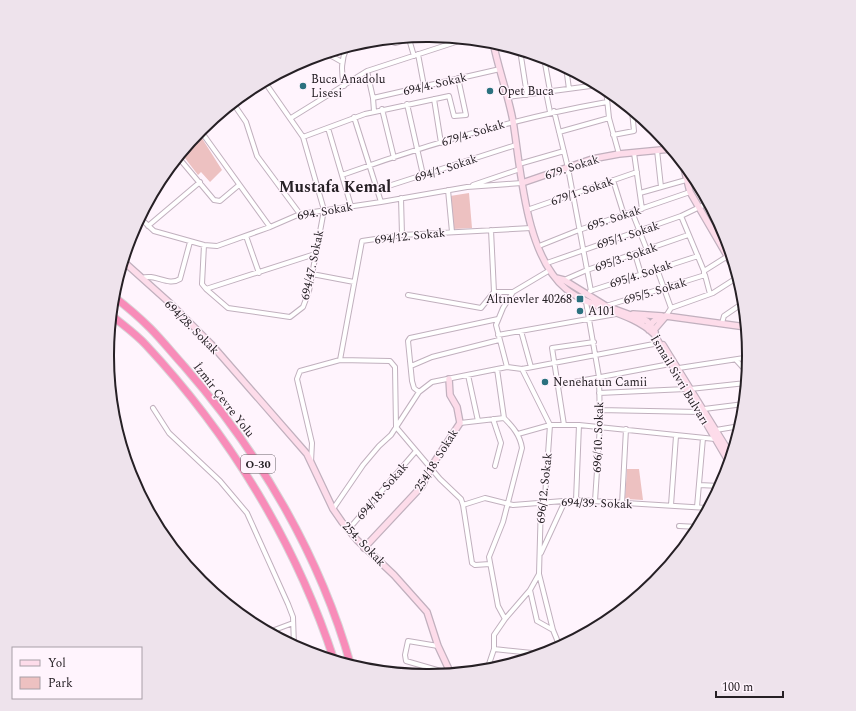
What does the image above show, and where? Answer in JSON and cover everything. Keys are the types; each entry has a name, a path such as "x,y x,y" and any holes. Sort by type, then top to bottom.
{"highway":[{"name":"İzmir Çevre Yolu","path":"120,302 150,328 211,397 251,454 278,497 308,554 342,634 349,658"},
{"name":"İzmir Çevre Yolu","path":"117,320 145,344 202,412 238,462 270,514 296,565 332,653"}],"street":[{"path":"411,43 416,55 424,86"},
{"path":"291,118 367,71 452,43"},
{"name":"İsmail Sivri Bulvarı","path":"495,49 513,121 519,167 531,228 550,270 555,278 565,288 616,314 651,328 678,368 688,389"},
{"path":"344,86 341,72 345,54"},
{"path":"333,57 342,62"},
{"path":"521,57 527,95"},
{"path":"545,65 552,112 559,132 568,168 591,291"},
{"name":"694/4. Sokak","path":"373,98 500,69"},
{"path":"367,71 373,98 374,111"},
{"path":"567,74 569,89"},
{"path":"303,137 354,117 374,111 449,96 454,116 466,115 458,78"},
{"name":"694/47. Sokak","path":"206,289 228,308 290,317 303,307 308,291 324,210 303,137 268,86"},
{"path":"508,97 589,86"},
{"path":"607,98 609,118 619,154"},
{"path":"434,99 442,143"},
{"name":"679/4. Sokak","path":"342,175 417,150 513,121 607,102"},
{"path":"407,104 423,175"},
{"path":"236,108 246,122 257,156 300,214"},
{"path":"382,109 394,158"},
{"path":"354,117 380,202"},
{"path":"559,132 609,118"},
{"path":"613,135 634,131 633,119"},
{"path":"328,128 351,206"},
{"path":"204,136 270,227"},
{"name":"694/1. Sokak","path":"376,190 516,146"},
{"path":"658,150 661,187"},
{"name":"679. Sokak","path":"522,183 592,159 619,154 664,150"},
{"name":"694/1. Sokak","path":"467,186 564,151"},
{"path":"634,153 642,209"},
{"path":"182,161 214,200 220,201 239,185"},
{"name":"679/1. Sokak","path":"527,210 637,172"},
{"path":"685,176 690,192 721,244"},
{"path":"614,180 624,215"},
{"path":"640,193 686,180"},
{"path":"148,226 200,182"},
{"name":"694. Sokak","path":"144,222 154,231 204,246 217,246 270,227 300,214 380,202 467,186 522,183"},
{"path":"448,190 452,232"},
{"name":"695. Sokak","path":"539,246 580,230 690,192"},
{"path":"401,198 402,235"},
{"name":"695/1. Sokak","path":"547,263 583,249 640,231 703,206"},
{"path":"632,212 647,250"},
{"path":"681,216 688,236 698,256 710,294"},
{"name":"694/12. Sokak","path":"340,360 362,241 402,235 531,228"},
{"path":"408,295 480,308 494,292 491,230"},
{"path":"246,236 259,273"},
{"name":"695/3. Sokak","path":"564,280 587,270 688,236"},
{"path":"142,278 148,276 172,282 180,280 190,242"},
{"path":"204,246 202,284 206,289 315,254"},
{"path":"635,254 641,274"},
{"name":"695/4. Sokak","path":"586,299 591,291 698,256"},
{"name":"695/5. Sokak","path":"606,306 664,288 704,273 726,258"},
{"name":"694/28. Sokak","path":"128,265 211,344 257,397"},
{"path":"657,269 671,308"},
{"path":"507,367 496,325 502,308 513,292 550,270"},
{"path":"312,274 354,282"},
{"name":"İsmail Sivri Bulvarı","path":"555,278 564,280 586,299 647,321 670,364 727,449"},
{"path":"651,328 655,319 666,316 671,308 710,294 732,281"},
{"path":"494,292 513,292"},
{"name":"696/10. Sokak","path":"586,299 599,377 600,425 595,501"},
{"path":"722,323 724,316 737,307"},
{"path":"626,313 666,316 740,326"},
{"path":"498,335 616,314"},
{"path":"419,392 414,388 408,341 410,338 498,319"},
{"path":"521,331 531,367"},
{"path":"411,366 432,358 499,340"},
{"path":"564,425 552,348 594,342"},
{"path":"333,509 350,483 396,427 419,392 432,382 507,367 522,369 659,343"},
{"path":"678,368 742,358"},
{"path":"311,463 312,443 297,379 300,371 340,360 390,361 395,367 396,427 431,467 440,480 461,499 472,563 475,565 490,564"},
{"path":"736,360 742,366"},
{"path":"558,385 670,364"},
{"path":"497,369 504,418 518,434 522,448 503,522 489,557 498,606 505,619"},
{"path":"522,369 550,425"},
{"path":"468,375 478,422"},
{"name":"254/18. Sokak","path":"364,548 422,486 431,467 460,423 457,407 450,395 449,379"},
{"path":"599,393 688,389 740,384"},
{"name":"254. Sokak","path":"257,397 307,454 333,509 348,530 364,548 394,575 427,612 438,646 448,668"},
{"path":"600,410 702,411 737,405"},
{"path":"153,408 169,433 220,481 247,513 288,604 293,623 294,639"},
{"name":"İsmail Sivri Bulvarı","path":"702,411 715,439 725,456"},
{"path":"460,423 504,418"},
{"path":"493,420 501,443 495,466"},
{"path":"518,434 550,425 600,425 626,430 715,439"},
{"name":"696/12. Sokak","path":"489,663 494,649 494,635 505,619 530,590 539,574 541,502 545,497 550,425"},
{"path":"576,500 579,425"},
{"path":"716,430 733,427"},
{"path":"622,504 626,430"},
{"path":"670,505 676,436"},
{"path":"697,507 703,438"},
{"name":"694/18. Sokak","path":"348,530 416,451"},
{"path":"699,485 713,486"},
{"name":"694/39. Sokak","path":"463,505 485,498 513,505 576,500 622,504 702,507"},
{"path":"540,556 565,501"},
{"path":"679,526 691,527"},
{"path":"539,574 552,630 557,641"},
{"path":"530,590 537,621 552,630"},
{"path":"276,630 293,623"},
{"path":"433,669 406,661 405,655 408,641 438,646"},
{"path":"494,649 527,652"}],"green space":[{"path":"202,138 222,170 210,182 201,172 198,175 185,158"},
{"path":"469,193 472,228 453,229 450,196"},
{"path":"627,469 639,469 643,500 625,499"}],"place":[{"name":"Buca Anadolu Lisesi","path":"303,86"},
{"name":"Opet Buca","path":"490,91"},
{"name":"Altınevler 40268","path":"580,299"},
{"name":"A101","path":"580,311"},
{"name":"Nenehatun Camii","path":"545,382"}],"district":[{"name":"Mustafa Kemal","path":"335,186"}]}
